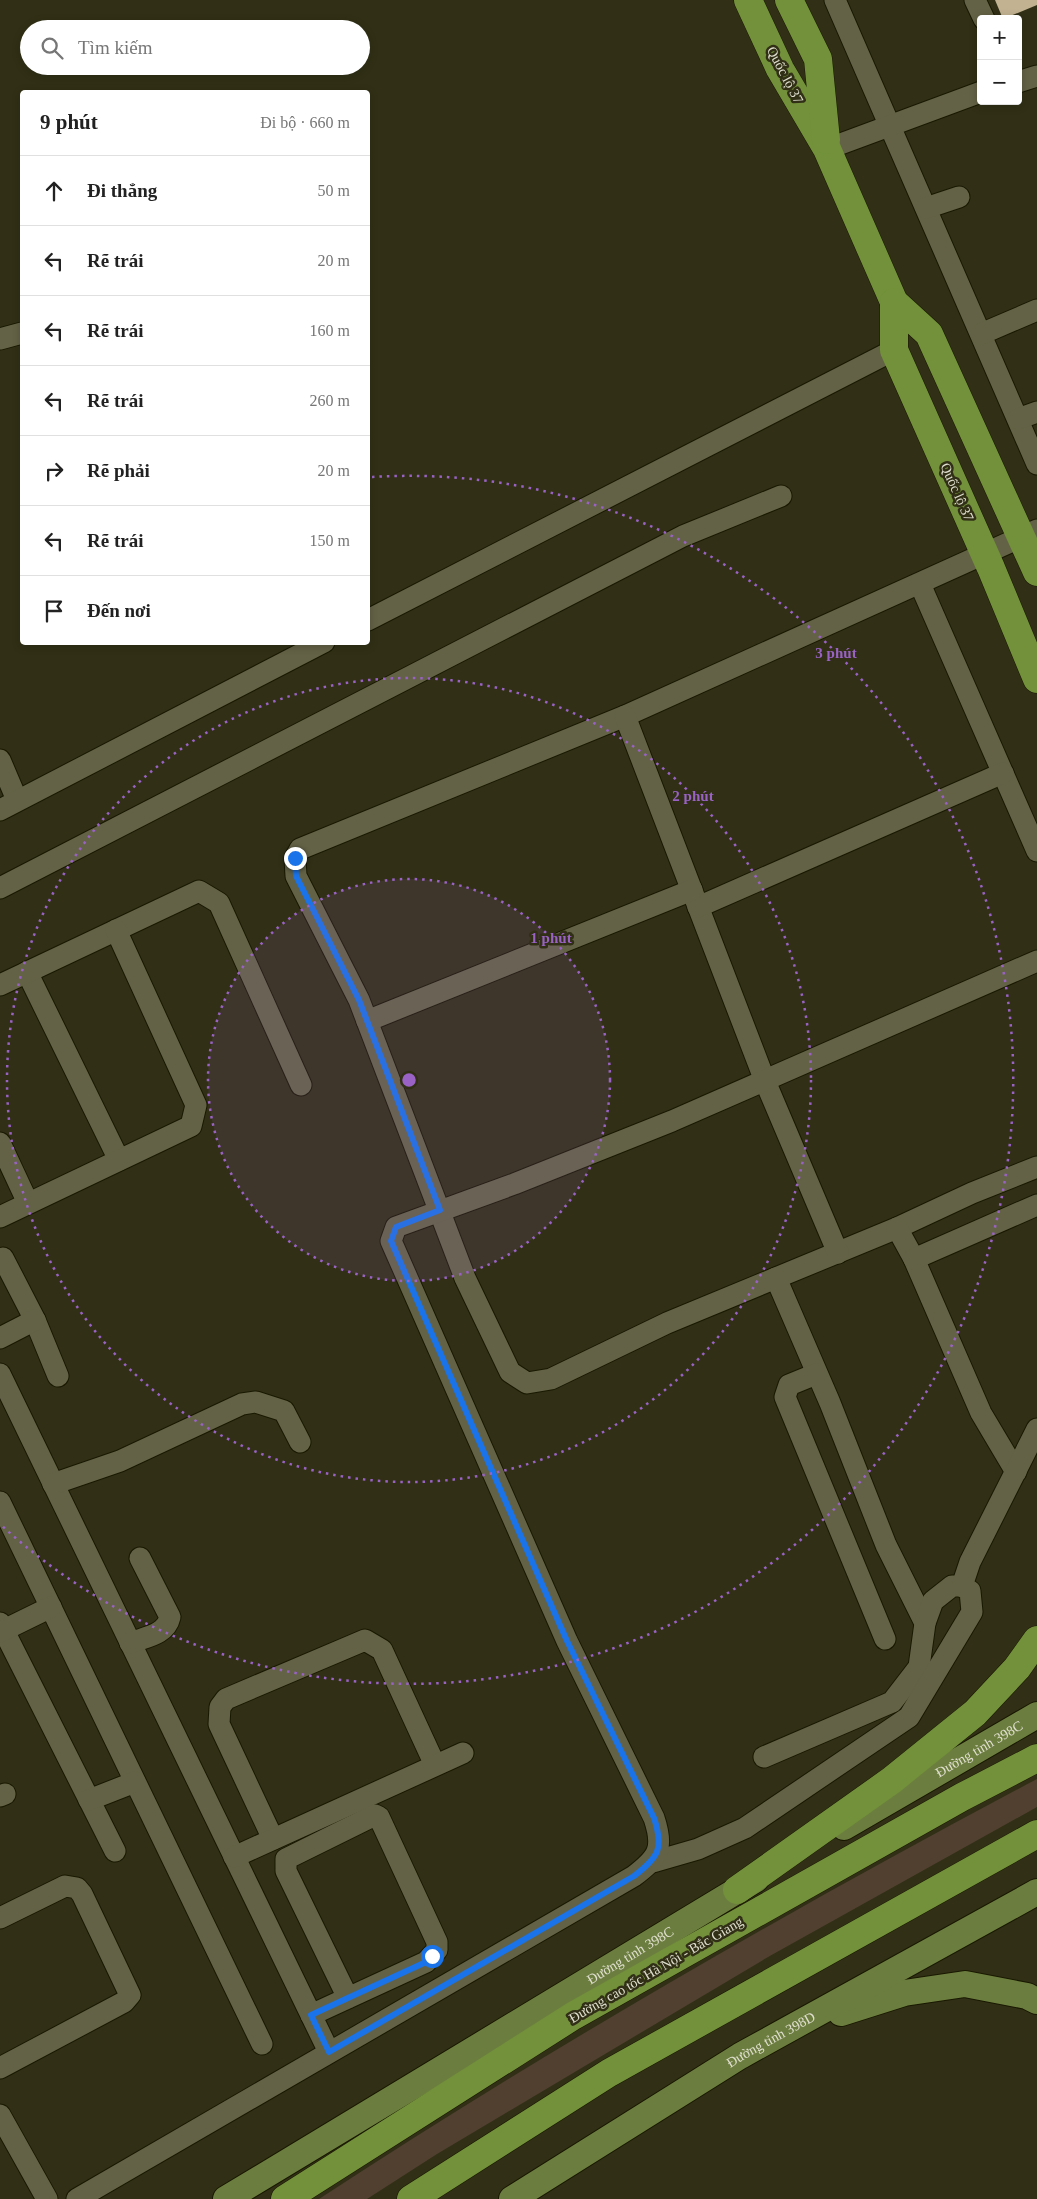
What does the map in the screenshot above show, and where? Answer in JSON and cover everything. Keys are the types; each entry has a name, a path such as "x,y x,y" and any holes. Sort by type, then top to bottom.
{"highway":[{"name":"Quốc lộ 37","path":"748,0 780,69 827,148 894,302 894,350 985,555 1037,680"},
{"name":"Quốc lộ 37","path":"789,0 818,59 827,148"},
{"name":"Quốc lộ 37","path":"894,302 930,334 1030,534 1037,572"},
{"path":"894,350 930,334"},
{"path":"737,1890 892,1780 975,1713 1017,1668 1037,1640"},
{"name":"Đường cao tốc Hà Nội - Bắc Giang","path":"285,2199 573,2016 962,1796 1037,1758"},
{"path":"410,2199 609,2073 1037,1834"}],"main road":[{"name":"Đường tỉnh 398C","path":"226,2199 737,1890 1037,1715"},
{"name":"Đường tỉnh 398D","path":"512,2199 749,2051 1037,1892"},
{"path":"686,2090 841,2013 904,1993 965,1984 1027,1996 1037,2002"}],"street":[{"path":"835,0 981,334 1028,416 1037,464"},
{"path":"975,0 982,15"},
{"path":"1022,81 1037,76"},
{"path":"827,148 977,93"},
{"path":"926,208 959,197"},
{"path":"981,334 1037,310"},
{"path":"0,339 20,334"},
{"path":"370,619 894,350"},
{"path":"0,888 683,536 782,496"},
{"path":"1030,534 625,716 300,849 295,858 296,876 359,1000 465,1278 510,1372 527,1383 551,1379 667,1324 1037,1167"},
{"path":"920,584 1037,851"},
{"path":"0,760 9,805 318,645"},
{"path":"625,716 765,1081 838,1253"},
{"path":"367,1021 695,898 1003,773"},
{"path":"0,985 199,891 219,903 301,1085"},
{"path":"0,1217 191,1126 196,1105 116,930"},
{"path":"652,1862 658,1850 660,1835 654,1818 567,1641 391,1241 396,1227 523,1181 765,1081 1037,961"},
{"path":"27,972 119,1160"},
{"path":"0,1143 28,1204"},
{"path":"914,1259 1037,1205"},
{"path":"897,1228 914,1259 981,1413 1016,1472"},
{"path":"3,1258 35,1320 58,1376"},
{"path":"776,1278 886,1545 925,1623"},
{"path":"0,1338 35,1320"},
{"path":"0,1374 329,2052"},
{"path":"816,1374 789,1385 785,1397 885,1639"},
{"path":"53,1484 120,1461 242,1404 256,1402 284,1412 300,1442"},
{"path":"962,1586 970,1562 1037,1429"},
{"path":"0,1502 262,2044"},
{"path":"130,1643 162,1631 168,1625 170,1617 140,1558"},
{"path":"77,2199 634,1876 652,1862 698,1849 745,1828 909,1718 972,1612 970,1591 962,1586 952,1586 933,1601 925,1623 919,1667 892,1702 764,1757"},
{"path":"51,1607 1,1629 115,1851"},
{"path":"273,1839 219,1724 220,1707 226,1699 365,1640 372,1642 382,1650 435,1765"},
{"path":"234,1857 463,1753"},
{"path":"89,1800 135,1782"},
{"path":"311,2015 348,1998 426,1962 437,1950 437,1942 379,1817 375,1816 286,1860 285,1863 286,1871 348,1998"},
{"path":"0,1918 66,1886 77,1888 82,1894 130,1995 124,2002 0,2068"},
{"path":"0,2115 46,2199"}],"shaded area":[{"path":"1037,1779 1037,1807 768,1957 437,2154 367,2199 319,2199 495,2088 673,1981 854,1878"}],"building":[{"path":"995,0 1037,0 1037,5 1013,15 1001,15"}],"route":[{"path":"295,858 296,876 359,1000 440,1210 396,1227 391,1241 567,1641 654,1818 660,1835 658,1850 652,1862 634,1876 329,2052 311,2015 426,1962 432,1956"}]}
